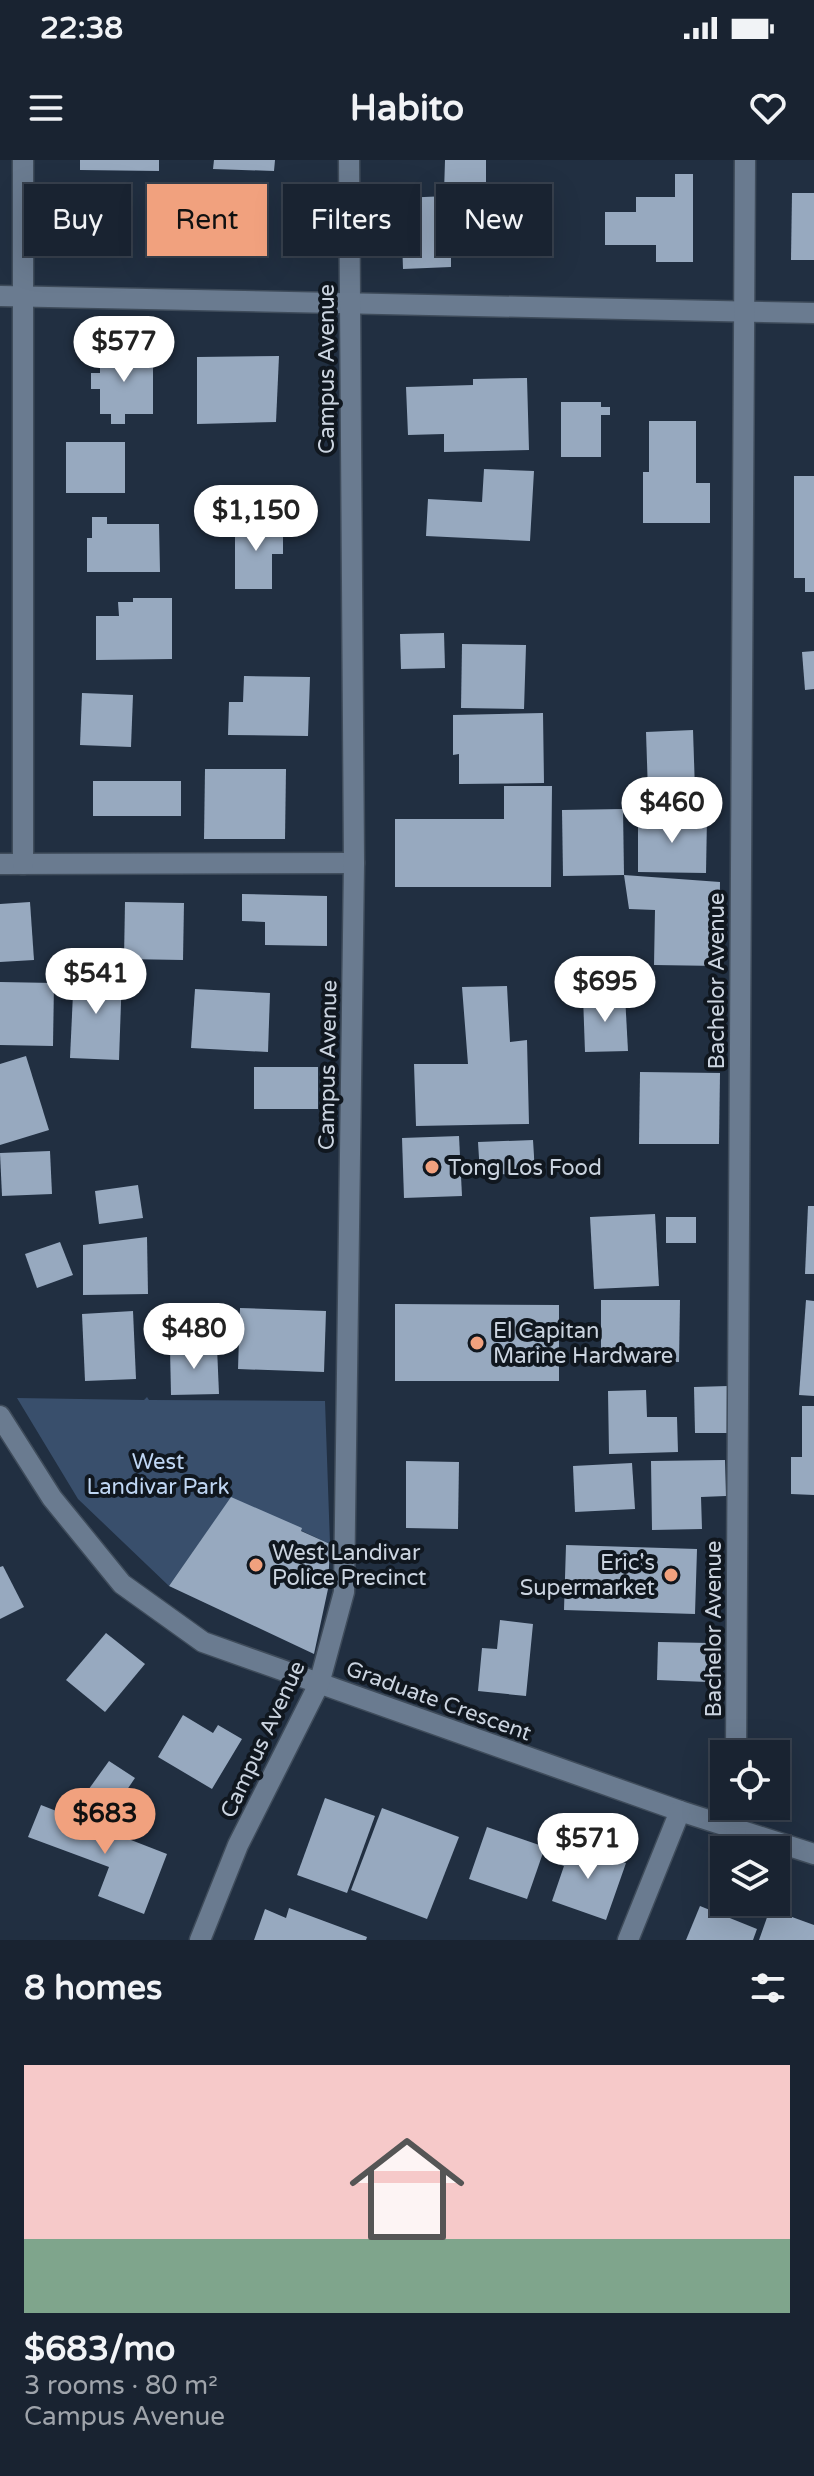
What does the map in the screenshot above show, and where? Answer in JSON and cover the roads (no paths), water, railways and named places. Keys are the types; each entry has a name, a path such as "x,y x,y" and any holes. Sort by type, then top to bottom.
{"street":[{"path":"23,160 23,864"},
{"name":"Campus Avenue","path":"200,1940 238,1845 319,1684 344,1592 354,863 349,160"},
{"name":"Bachelor Avenue","path":"736,1740 745,160"},
{"path":"0,296 814,313"},
{"path":"0,864 354,863"},
{"name":"Graduate Crescent","path":"0,1416 52,1498 122,1584 203,1642 680,1811 814,1854"},
{"path":"628,1940 680,1811"},
{"path":"736,1820 736,1830"}],"place":[{"name":"Tong Los Food","path":"432,1167"},
{"name":"El Capitan Marine Hardware","path":"477,1343"},
{"name":"West Landivar Police Precinct","path":"256,1565"},
{"name":"Eric's Supermarket","path":"671,1575"}],"park label":[{"name":"West Landivar Park","path":"158,1474"}]}
